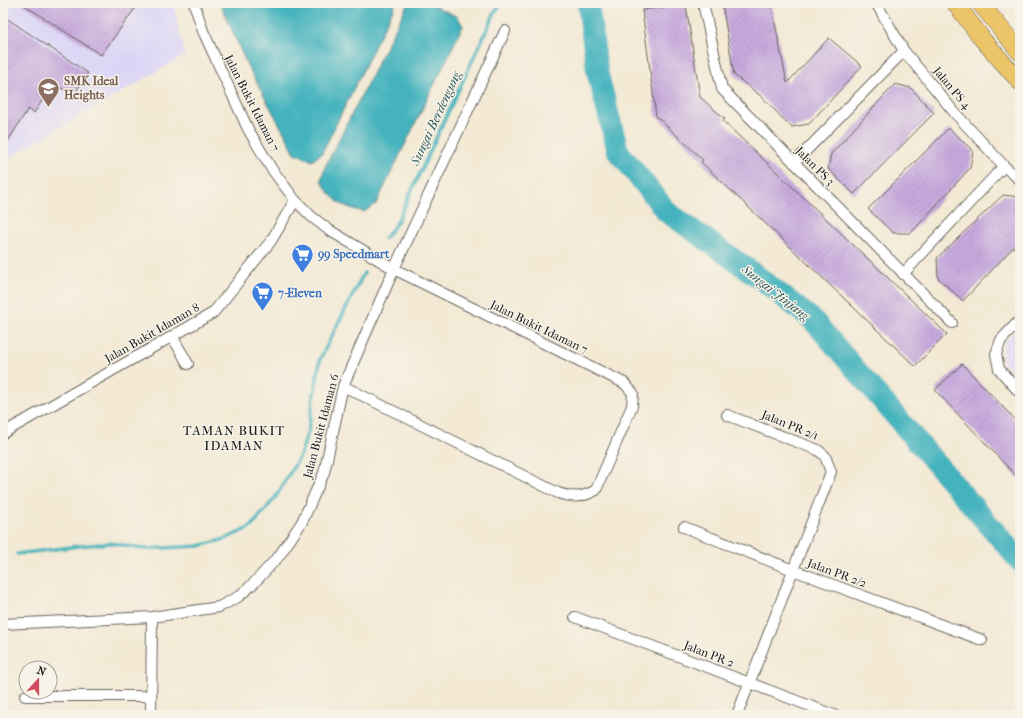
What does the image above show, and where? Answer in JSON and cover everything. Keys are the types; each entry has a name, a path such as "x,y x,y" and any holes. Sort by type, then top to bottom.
{"highway":[{"path":"955,3 983,40 1020,82"},
{"path":"980,3 1020,52"}],"street":[{"name":"Jalan Bukit Idaman 7","path":"194,3 203,31 248,129 271,168 295,200 312,217 329,230 394,269 624,382 633,393 632,406 596,490 581,497 573,497 558,493 343,386"},
{"name":"Jalan PS 3","path":"703,3 722,90 952,323"},
{"name":"Jalan PS 4","path":"876,3 904,51 954,112 1004,166 1020,180"},
{"name":"Jalan Bukit Idaman 6","path":"3,624 152,617 219,606 238,597 254,583 279,556 302,522 324,473 343,386 394,269 505,31"},
{"path":"794,163 904,51"},
{"path":"904,274 1004,166"},
{"name":"Jalan Bukit Idaman 8","path":"3,433 213,313 271,241 295,200"},
{"path":"1020,320 1001,340 996,354 999,369 1020,393"},
{"path":"172,336 188,364"},
{"name":"Jalan PR 2/1","path":"727,414 818,450 825,456 831,472 793,570"},
{"name":"Jalan PR 2/2","path":"684,527 793,570 982,640"},
{"path":"737,715 793,570"},
{"path":"151,715 152,617"},
{"name":"Jalan PR 2","path":"575,617 834,715"},
{"path":"58,696 151,696"}],"shaded area":[{"name":"SMK Ideal Heights","path":"3,3 173,3 185,55 3,161"},
{"path":"1020,327 1020,381 1003,362 1002,352 1005,341"}],"water":[{"path":"220,3 396,3 322,153 312,161 295,153 247,65"},
{"path":"408,3 429,3 458,17 463,26 376,204 364,212 338,202 329,193 321,180 325,167"}],"building":[{"path":"21,3 139,3 101,55"},
{"path":"722,3 771,3 787,83 829,38 862,66 809,124 791,127 762,97 734,75"},
{"path":"686,5 700,97 725,119 723,121 947,334 915,366 701,162 703,160 656,116 642,10"},
{"path":"3,16 88,73 73,96 54,83 34,113 28,109 3,149"},
{"path":"895,84 911,88 934,113 854,194 828,169 831,154"},
{"path":"949,128 973,151 970,168 911,233 893,233 868,209"},
{"path":"1003,195 1020,197 1020,240 963,301 938,278 937,258"},
{"path":"962,364 1020,425 1020,480 935,390"}],"waterway":[{"name":"Sungai Berdengung","path":"384,239 396,224 495,12 502,3"},
{"name":"Sungai Jinjang","path":"588,3 597,71 618,151 667,212 753,273 813,320 1020,561"},
{"name":"Sungai Berdengung","path":"17,554 111,543 145,549 199,546 225,539 251,527 275,498 300,456 308,431 320,359 364,273"}],"place":[{"name":"SMK Ideal Heights","path":"48,108"},
{"name":"99 Speedmart","path":"303,274"},
{"name":"7-Eleven","path":"263,312"}],"district":[{"name":"TAMAN BUKIT IDAMAN","path":"234,438"}]}
